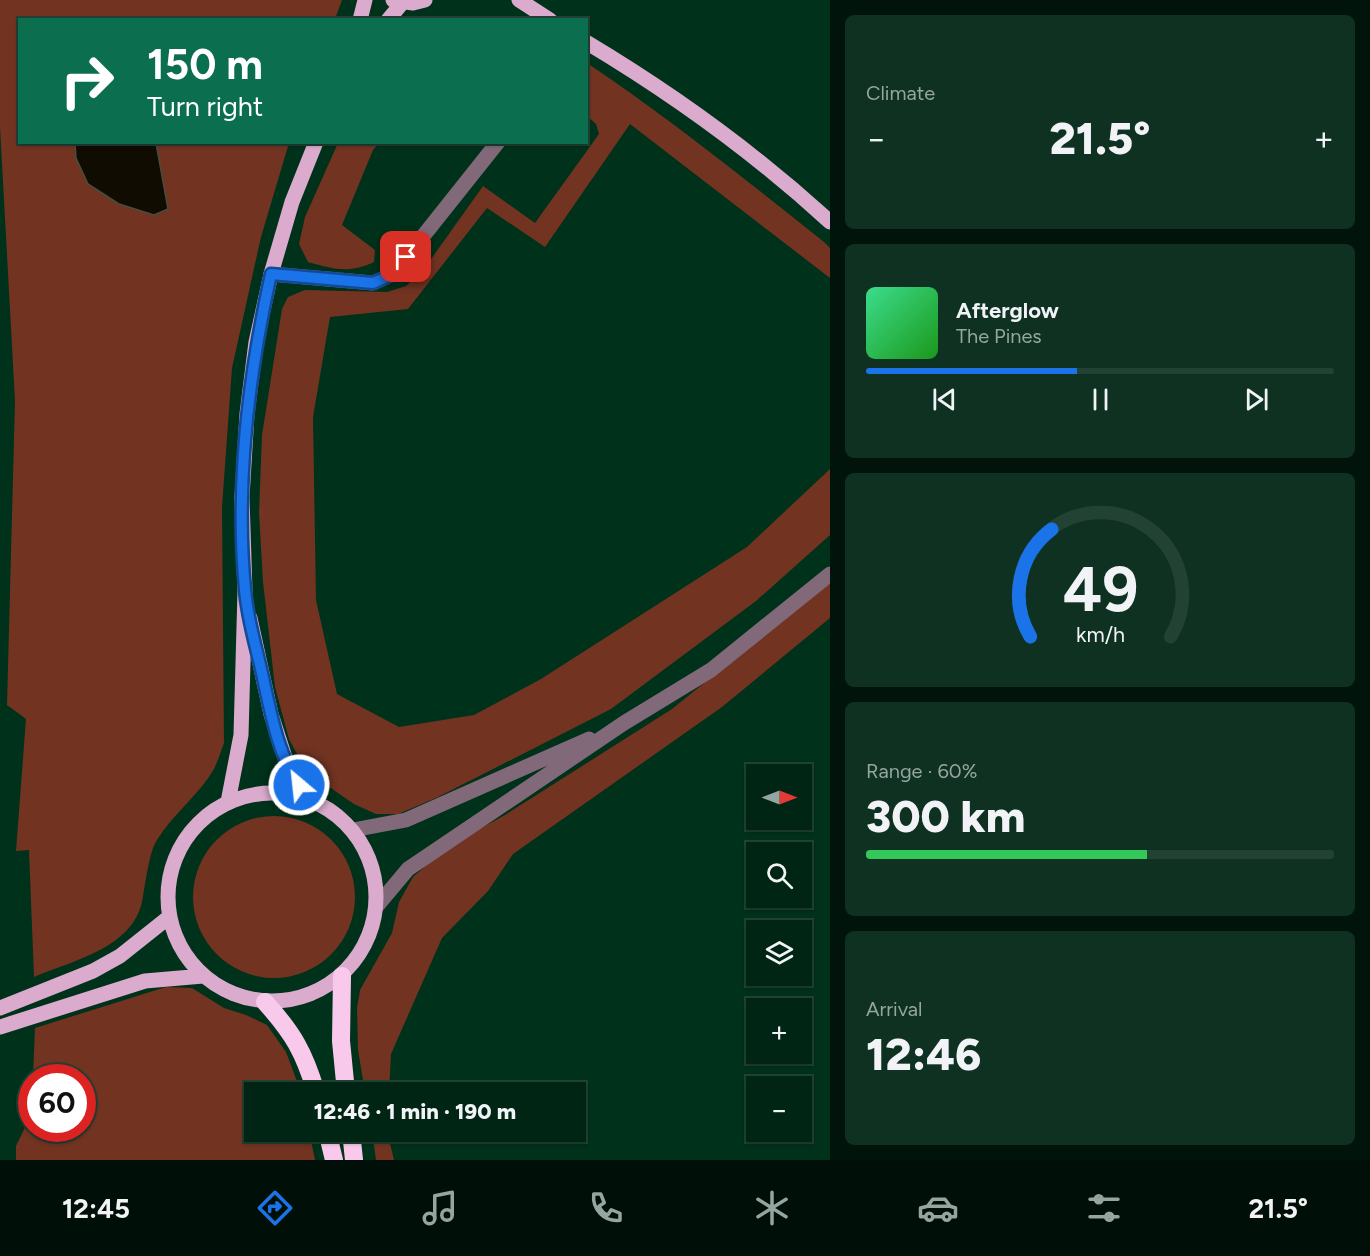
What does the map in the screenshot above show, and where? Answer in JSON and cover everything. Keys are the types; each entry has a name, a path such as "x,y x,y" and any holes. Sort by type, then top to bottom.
{"highway":[{"path":"342,976 342,1041 345,1082"},
{"path":"265,1002 286,1025 306,1060 313,1082"},
{"path":"330,1142 334,1160"},
{"path":"352,1142 354,1160"}],"main road":[{"path":"360,18 365,0"},
{"path":"389,18 398,1 432,0"},
{"path":"515,0 546,18"},
{"path":"588,43 635,71 729,137 830,222"},
{"path":"228,802 241,735 245,591 242,497 247,414 256,342 271,274 292,202 315,144"},
{"path":"245,591 271,714 289,770 309,799"},
{"path":"273,793 309,799 333,812 353,830 364,847 372,866 376,886 377,906 371,932 360,956 342,976 319,992 292,1001 265,1002 231,994 203,976 181,949 169,917 168,882 179,849 200,821 228,802 255,794 273,793"},
{"path":"0,1008 93,970 120,956 169,917"},
{"path":"0,1027 138,982 154,978 203,976"}],"street":[{"path":"271,274 373,283 393,274 496,144"},
{"path":"377,906 408,869 624,723 711,670 830,574"},
{"path":"353,830 406,820 624,723"}],"shaded area":[{"path":"0,0 342,0 335,18 18,18 18,144 289,144 261,237 232,368 222,507 224,743 208,778 154,845 142,902 136,918 126,931 98,951 34,977 29,850 16,851 26,719 7,705 15,401 0,127"},
{"path":"588,64 677,127 824,242 830,248 830,278 630,124 545,247 487,208 408,309 330,317 313,417 316,600 337,694 399,727 474,715 541,679 747,547 830,469 830,535 756,601 611,709 436,798 398,814 376,814 354,804 306,771 289,739 275,687 263,582 259,513 262,435 282,309 288,297 305,290 387,292 406,286 424,269 483,186 535,223 599,134 596,124 588,117"},
{"path":"75,144 156,144 168,209 154,215 119,204 88,184 76,158"},
{"path":"338,144 378,144 373,150 342,225 375,250 374,262 349,269 308,262 299,244 305,217"},
{"path":"830,581 830,618 722,707 513,854 488,891 442,938 391,1054 390,1082 363,1082 358,1050 357,1008 360,990 392,933 399,902 413,877 447,847 505,815 672,709"},
{"path":"274,816 290,817 305,822 331,840 349,866 354,881 354,913 349,928 331,954 305,972 290,977 274,978 258,977 243,972 217,954 199,928 194,913 193,897 194,881 199,866 217,840 243,822 258,817"},
{"path":"166,987 192,988 224,1008 267,1025 286,1052 297,1082 244,1082 244,1142 311,1142 315,1160 16,1160 18,1142 96,1142 96,1064 34,1064 35,1028"},
{"path":"374,1142 390,1142 394,1160 376,1160"}],"route":[{"path":"299,785 289,770 271,714 245,591 242,497 247,414 256,342 271,274 373,283 393,274 406,257"}]}
